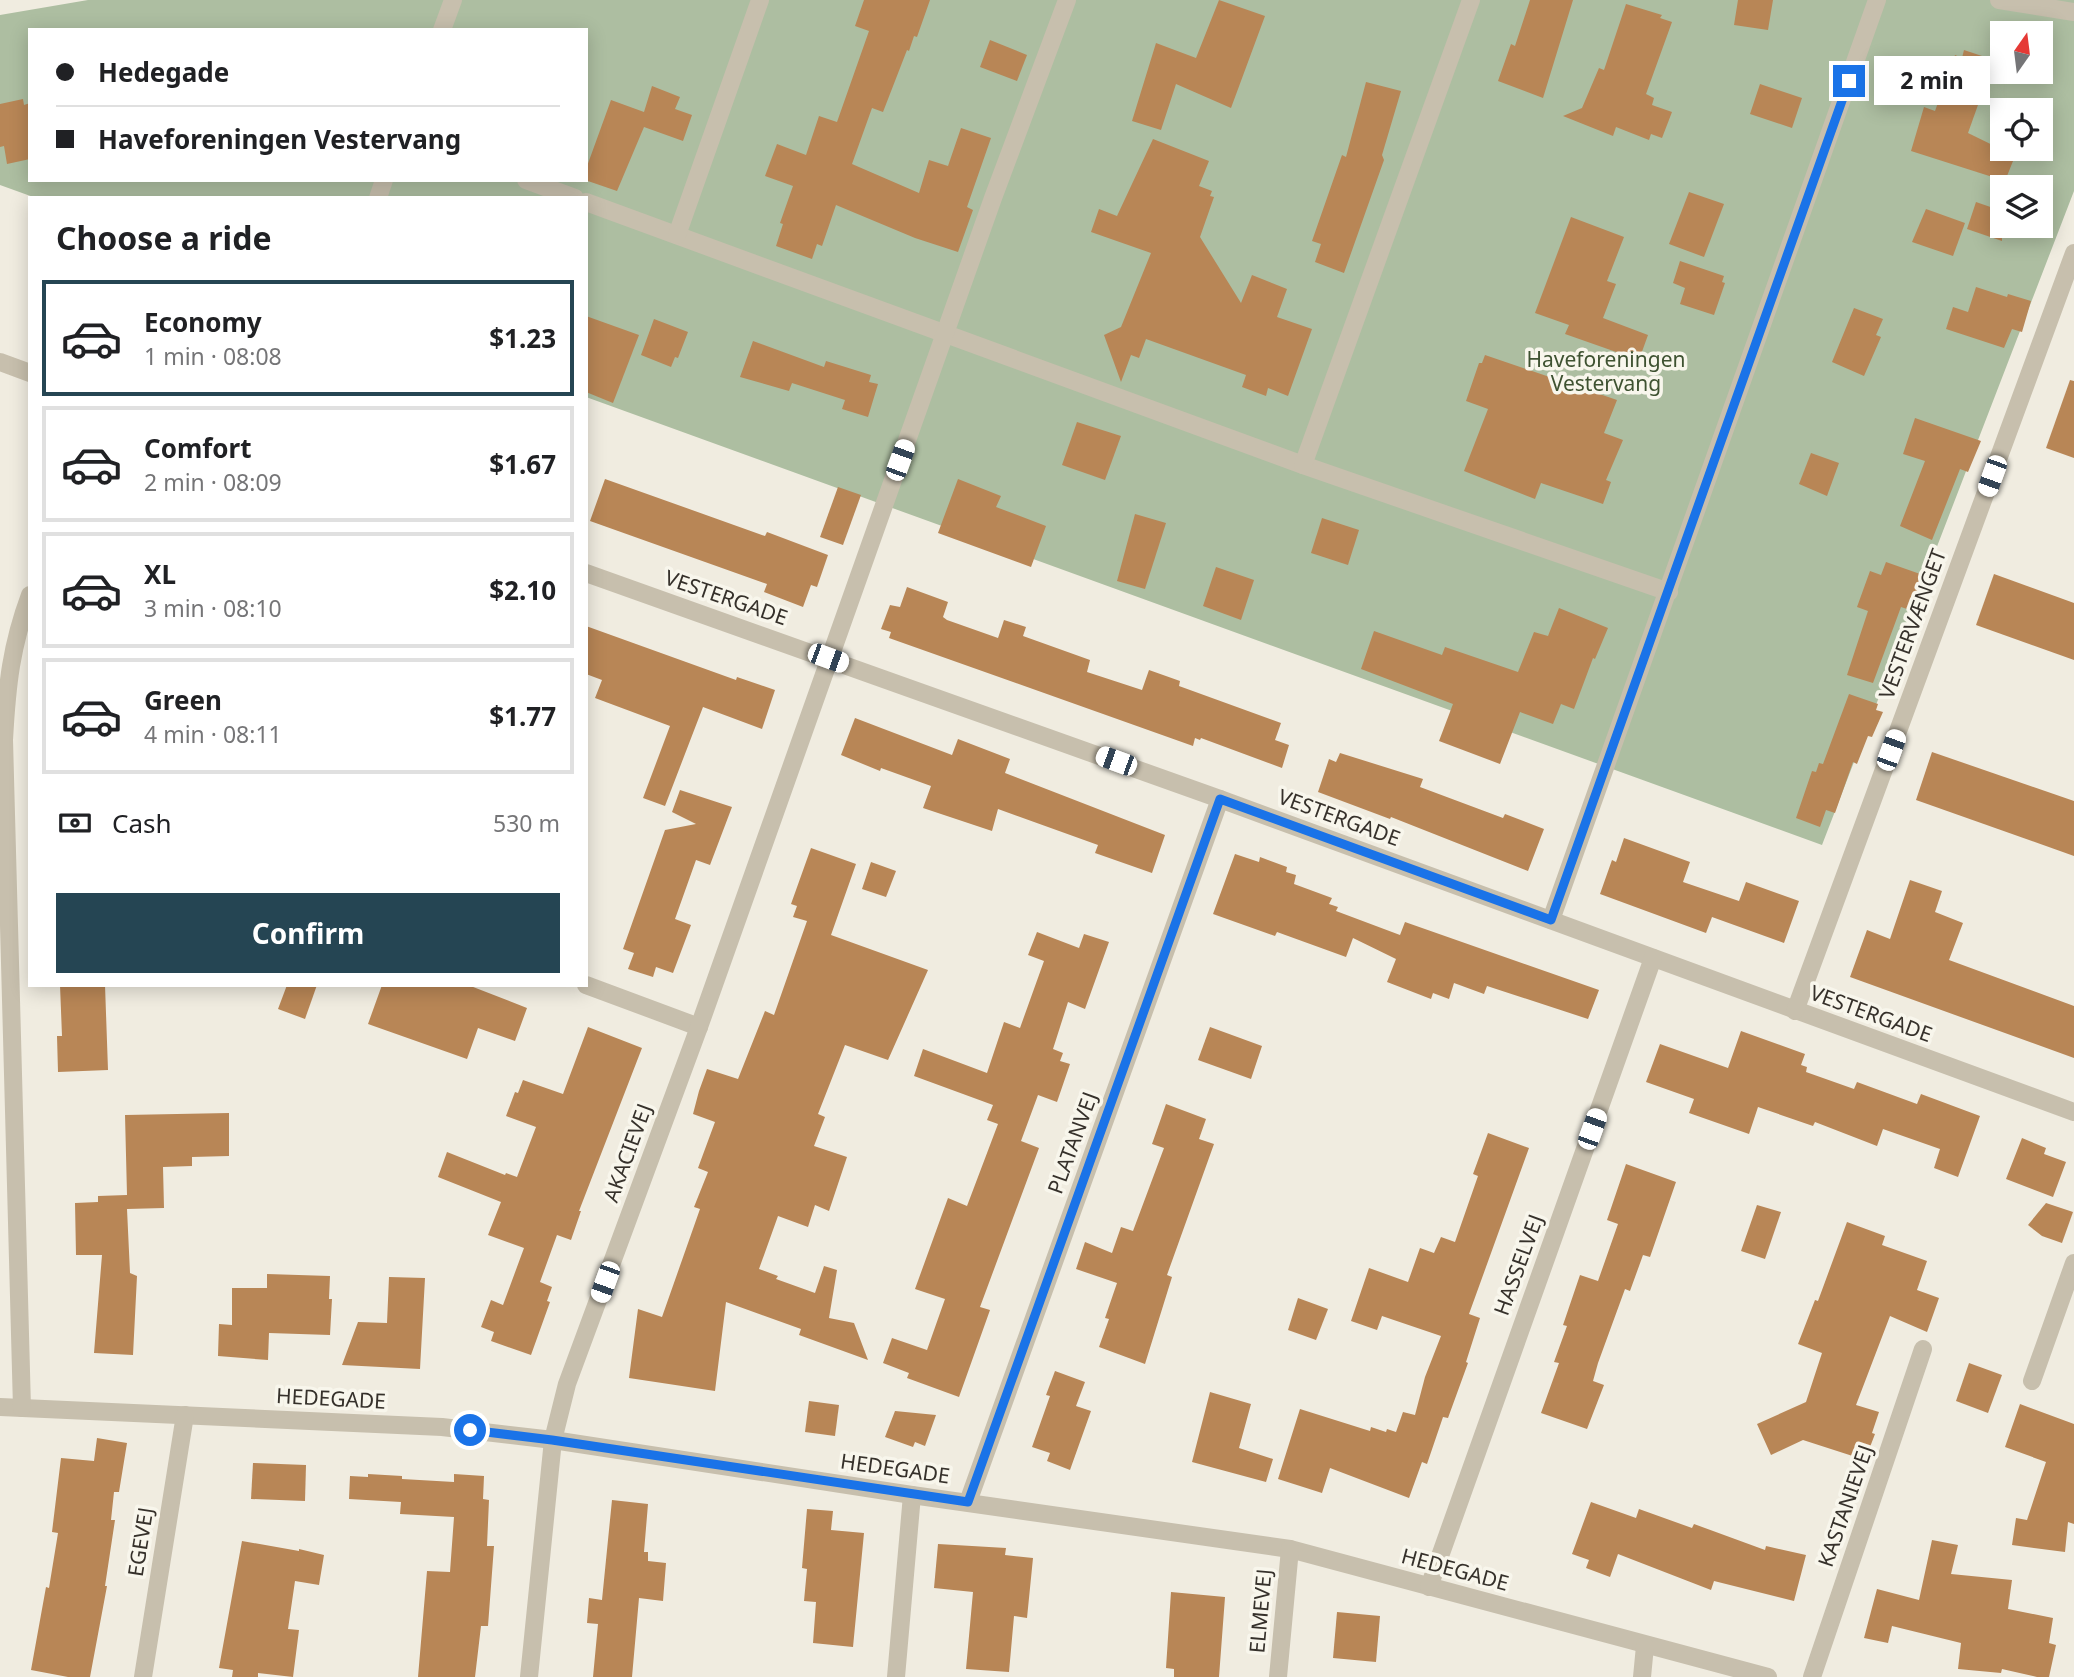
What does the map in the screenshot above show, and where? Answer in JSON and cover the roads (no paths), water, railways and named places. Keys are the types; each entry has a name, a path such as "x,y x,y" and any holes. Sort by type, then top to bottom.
{"street":[{"path":"443,28 453,0"},
{"path":"677,235 760,0"},
{"path":"828,658 1067,0"},
{"path":"1303,465 1471,0"},
{"path":"1551,920 1877,0"},
{"path":"1999,0 2074,12"},
{"path":"531,182 570,196"},
{"path":"588,203 1303,465 1669,592"},
{"name":"VESTERVÆNGET","path":"1795,1011 2074,253"},
{"path":"0,362 28,372"},
{"name":"VESTERGADE","path":"588,574 1220,799 2074,1112"},
{"path":"22,1408 4,740 7,686 16,633 28,600"},
{"name":"AKACIEVEJ","path":"529,1677 552,1440 567,1384 699,1027 828,658"},
{"name":"PLATANVEJ","path":"968,1502 1220,799"},
{"name":"HASSELVEJ","path":"1429,1587 1653,958"},
{"path":"588,986 699,1027"},
{"path":"2032,1381 2074,1263"},
{"name":"KASTANIEVEJ","path":"1812,1677 1923,1349"},
{"name":"HEDEGADE","path":"0,1407 442,1427 552,1440 1290,1549 1768,1677"},
{"name":"EGEVEJ","path":"143,1677 185,1415"},
{"path":"896,1677 912,1495"},
{"name":"ELMEVEJ","path":"1278,1677 1290,1549"},
{"path":"1642,1677 1645,1646"}],"park label":[{"name":"Haveforeningen Vestervang","path":"1606,372"}]}
